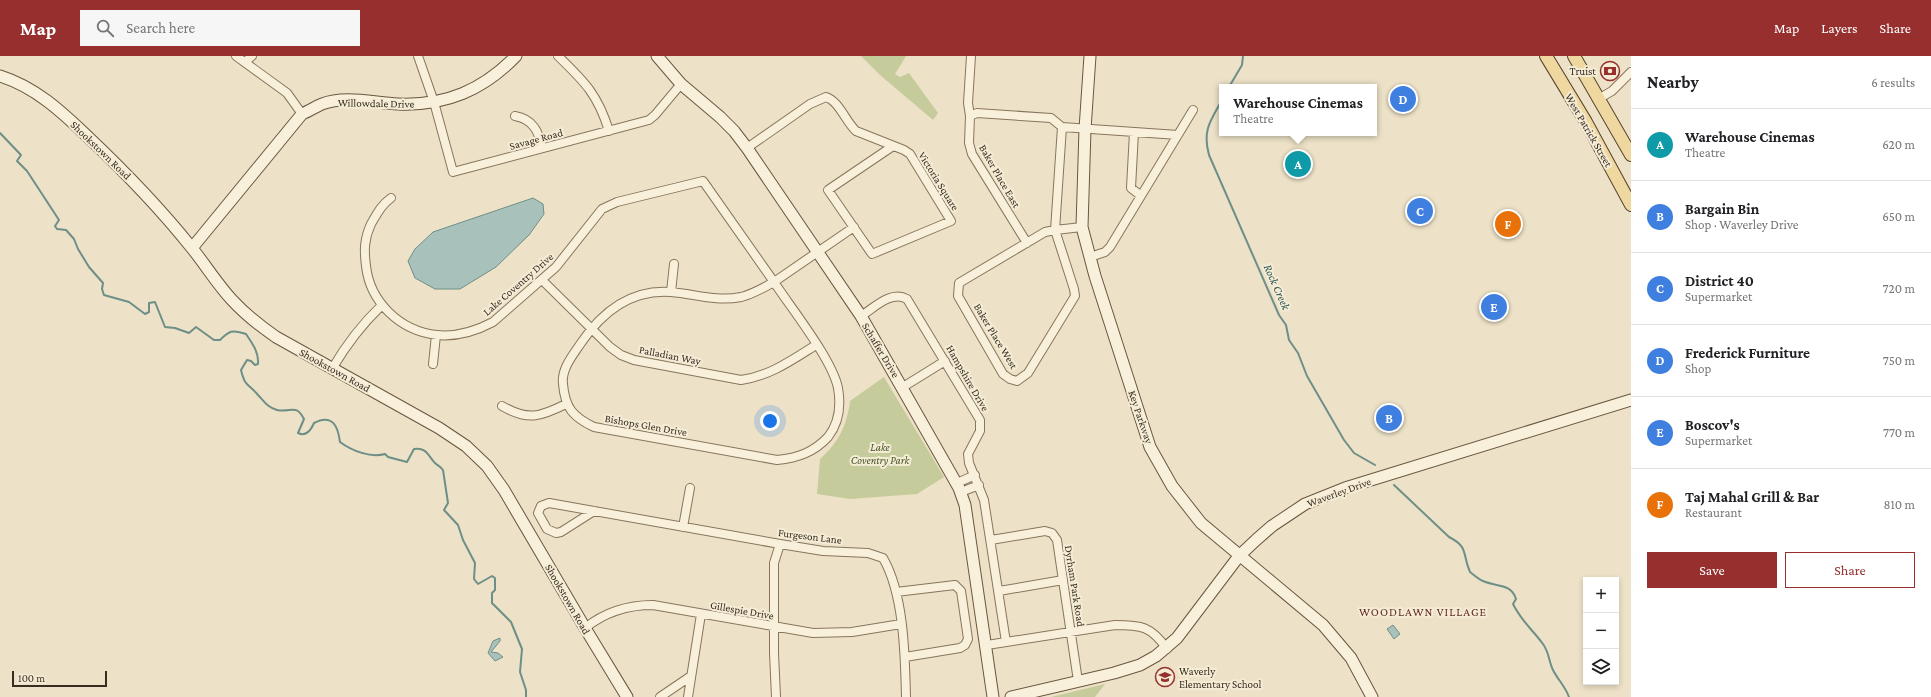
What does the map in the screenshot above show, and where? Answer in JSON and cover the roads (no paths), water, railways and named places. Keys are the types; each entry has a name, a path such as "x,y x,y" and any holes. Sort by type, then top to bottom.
{"main road":[{"name":"West Patrick Street","path":"1546,56 1586,122 1631,205"},
{"path":"1574,56 1600,98 1631,155"}],"street":[{"path":"236,56 286,93 302,114"},
{"path":"245,62 252,56"},
{"path":"418,56 434,102"},
{"name":"Willowdale Drive","path":"192,248 302,114 322,104 343,100 399,104 434,102 470,91 494,76 516,56"},
{"path":"558,56 580,77 592,93 602,109 609,131"},
{"name":"Schaffer Drive","path":"657,56 681,84 720,117 746,148 861,316 903,387 959,488 987,645 993,697"},
{"name":"Baker Place East","path":"971,56 968,103 970,116 969,143 972,154 1027,243"},
{"name":"Key Parkway","path":"1090,56 1085,129 1082,227 1140,419 1159,465 1176,492 1201,523 1239,556 1308,611 1328,630 1351,658 1372,697"},
{"path":"1600,98 1612,90 1631,72"},
{"name":"Shookstown Road","path":"0,76 33,90 57,108 144,191 192,248 231,299 254,321 276,337 439,428 466,446 487,466 504,490 627,697"},
{"name":"Savage Road","path":"434,102 453,172 649,120 681,84"},
{"path":"746,148 810,104 826,97 833,102 850,126 856,131 893,146"},
{"path":"1090,257 1105,252 1110,246 1193,110"},
{"path":"970,116 977,113 1051,118 1062,127 1178,135"},
{"path":"515,116 529,121 536,128 542,148"},
{"path":"1055,230 1062,127"},
{"path":"1134,132 1131,188 1140,195"},
{"name":"Victoria Square","path":"893,146 910,154 951,220 872,254 828,190 893,146"},
{"name":"Lake Coventry Drive","path":"381,306 399,320 414,328 436,335 470,332 493,322 556,267 602,209 617,202 668,188 703,181 774,282"},
{"path":"332,369 362,324 381,306 372,291 367,274 364,246 368,230 378,211 391,198"},
{"path":"502,406 515,414 528,416 550,412 566,404 562,379 568,363 602,316 616,306 632,298 649,293 671,292 712,299 727,299 755,292 774,282 854,227"},
{"name":"Baker Place West","path":"1055,230 1075,296 1028,373 1017,381 1010,379 1003,374 958,296 959,283 1045,232 1055,230 1082,227"},
{"path":"671,292 674,264"},
{"name":"Palladian Way","path":"542,280 620,355 634,360 741,380 755,378 770,373 816,345"},
{"name":"Bishops Glen Drive","path":"566,404 581,421 594,427 777,460 805,454 816,448 832,432 837,421 839,410 838,387 833,374 816,345 774,282"},
{"name":"Hampshire Drive","path":"861,316 891,297 902,296 907,299 980,420 980,431 968,454 969,464 975,475 984,500 1006,642"},
{"path":"432,364 436,335"},
{"path":"903,387 945,361"},
{"name":"Waverley Drive","path":"1011,697 1140,665 1166,649 1180,634 1239,556 1272,526 1305,504 1324,495 1631,400"},
{"path":"959,488 975,475"},
{"path":"959,488 979,485"},
{"path":"683,527 690,488"},
{"name":"Furgeson Lane","path":"594,511 556,533 546,529 538,514 541,506 549,503 780,544 823,551 868,553 883,558 890,571 896,592 905,657 906,697"},
{"name":"Dyrham Park Road","path":"991,540 1045,532 1052,534 1056,540 1078,681"},
{"path":"776,697 774,653 774,563 780,544"},
{"path":"999,591 1063,580"},
{"path":"896,592 956,585 961,591 968,639 965,645 960,648 905,657"},
{"name":"Gillespie Drive","path":"585,628 598,618 622,608 640,605 653,605 813,634 852,632 900,624"},
{"path":"688,697 701,614"},
{"path":"987,645 1070,631 1115,625 1136,625 1152,632 1166,649"},
{"path":"660,697 691,676"}],"water":[{"path":"533,198 543,204 544,214 529,235 496,267 460,289 435,289 415,278 408,261 415,249 433,232"},
{"path":"1393,625 1400,634 1394,639 1387,629"},
{"path":"500,638 500,641 491,652 498,653 503,657 495,661 488,653 493,641"}],"waterway":[{"name":"Rock Creek","path":"1231,84 1242,65 1243,56"},
{"name":"Rock Creek","path":"1219,105 1211,120 1207,132 1207,146 1209,155 1279,315 1286,325 1289,340 1298,353 1307,376 1344,440 1354,453 1375,465"},
{"path":"0,133 21,155 17,161 27,171 59,220 55,226 57,229 66,230 74,239 89,267 103,283 102,289 104,295 129,302 145,314 149,312 149,303 155,302 165,327 175,328 189,333 196,327 214,340 220,340 234,331 246,334 253,344 258,364 255,365 251,361 247,360 241,370 244,379 247,384 271,408 282,411 298,411 304,419 298,433 306,433 310,430 314,423 320,420 330,421 338,431 340,442 356,451 374,455 385,454 388,457 407,462 414,449 422,449 443,470 448,503 444,510 458,525 463,540 475,563 474,579 478,584 492,576 495,578 495,590 492,593 492,603 511,622 522,649 520,672 526,690 526,697"},
{"name":"Rock Creek","path":"1394,485 1449,537 1460,544 1470,572 1483,581 1511,590 1516,599 1513,604 1516,610 1545,647 1553,670 1569,697"}],"place":[{"name":"Truist","path":"1610,71"},
{"name":"Frederick Furniture","path":"1403,99"},
{"name":"Warehouse Cinemas","path":"1298,164"},
{"name":"District 40","path":"1420,211"},
{"name":"Taj Mahal Grill & Bar","path":"1508,224"},
{"name":"Boscov's","path":"1494,307"},
{"name":"Bargain Bin","path":"1389,418"},
{"name":"Waverly Elementary School","path":"1165,677"}],"district":[{"name":"WOODLAWN VILLAGE","path":"1423,612"}],"park label":[{"name":"Lake Coventry Park","path":"880,453"}]}
